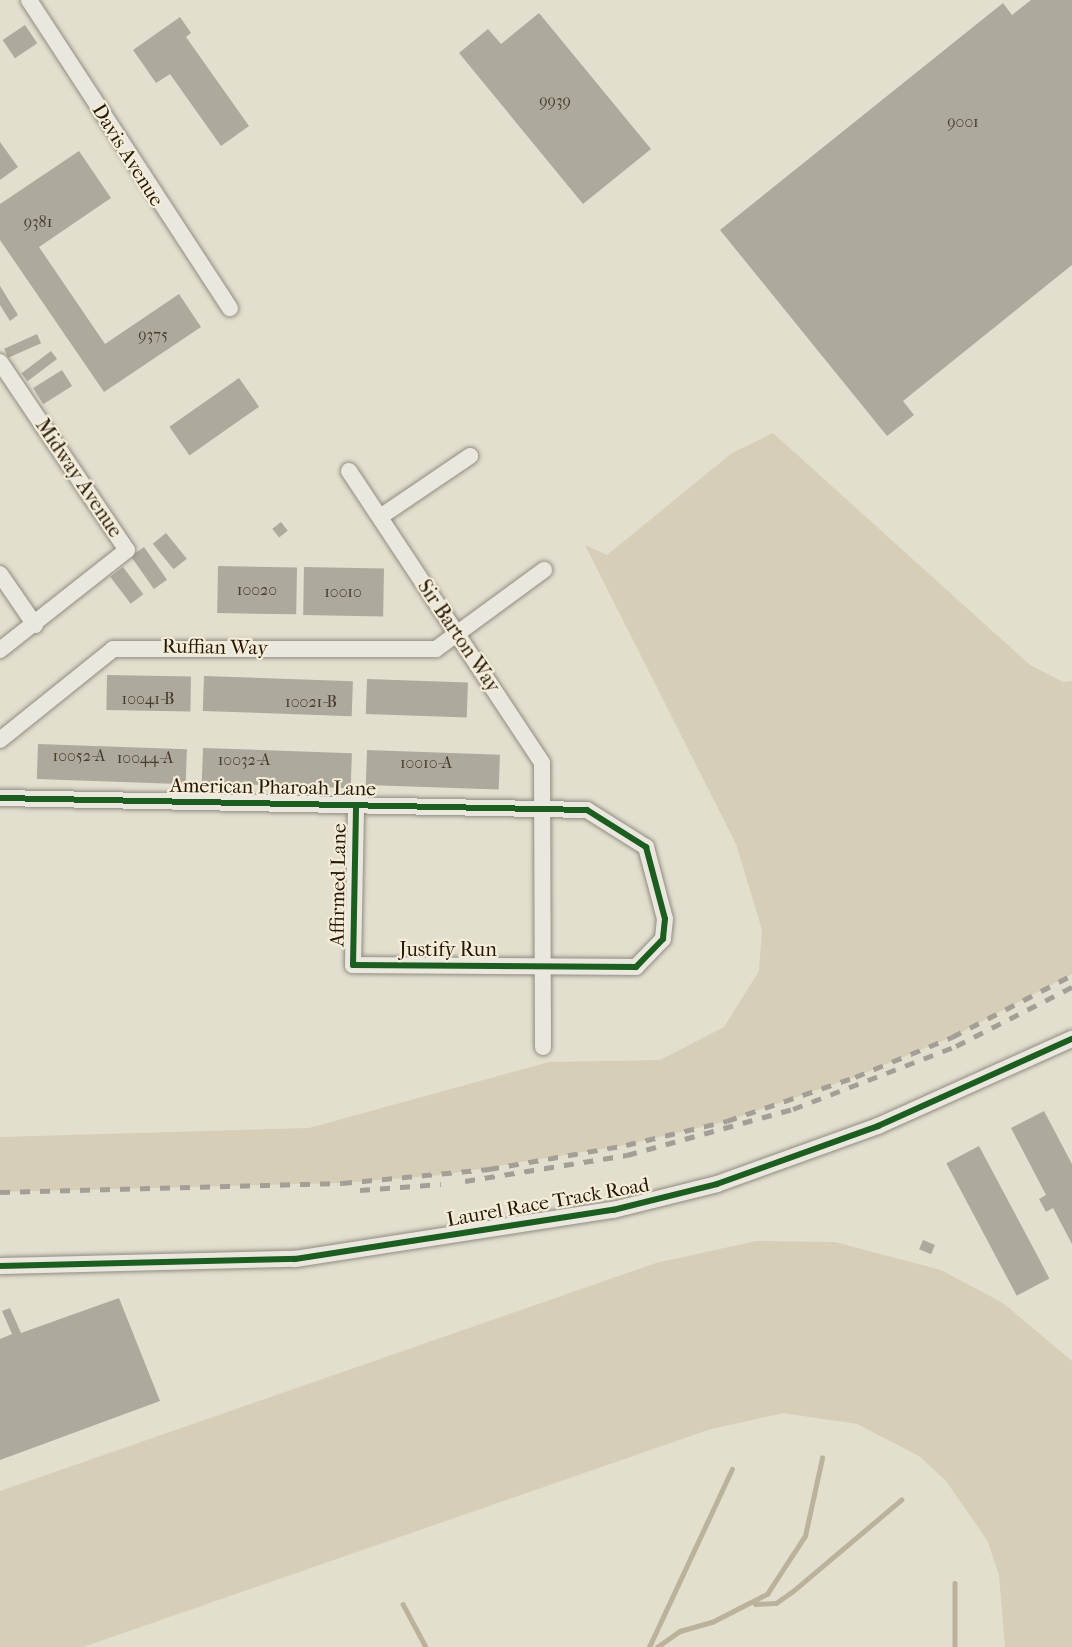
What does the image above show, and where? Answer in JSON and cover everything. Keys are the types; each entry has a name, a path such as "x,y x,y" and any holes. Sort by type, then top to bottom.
{"street":[{"name":"Davis Avenue","path":"29,0 230,308"},
{"name":"Midway Avenue","path":"0,362 127,549 35,625 0,650"},
{"path":"380,517 470,456"},
{"name":"Sir Barton Way","path":"350,471 536,747 546,782 543,1047"},
{"name":"Ruffian Way","path":"0,740 113,649 436,649 544,570"},
{"path":"0,574 35,625"},
{"name":"American Pharoah Lane","path":"0,798 587,810 646,847 665,919 663,939 636,966 543,966"},
{"name":"Affirmed Lane","path":"353,965 356,805"},
{"name":"Justify Run","path":"353,965 543,966"},
{"name":"Laurel Race Track Road","path":"0,1266 295,1259 613,1210 717,1184 867,1130 1072,1039"}],"shaded area":[{"path":"773,433 1030,665 1063,682 1072,681 1072,974 952,1037 855,1077 727,1121 626,1145 442,1175 342,1183 0,1192 0,1137 309,1128 549,1062 660,1060 724,1027 759,971 762,930 736,844 585,545 607,555 732,453"},
{"path":"756,1241 835,1242 941,1270 1003,1303 1072,1361 1072,1647 1005,1647 999,1575 987,1540 946,1481 919,1456 857,1424 783,1413 708,1430 83,1647 0,1647 0,1491 656,1263"}],"building":[{"path":"1031,0 1072,0 1072,265 903,401 914,415 887,436 720,230 1003,3 1012,15"},
{"path":"539,13 651,149 583,204 459,53 488,29 501,44"},
{"path":"180,17 191,33 186,37 249,126 221,146 170,74 156,83 133,50"},
{"path":"25,25 37,43 15,58 3,40"},
{"path":"0,142 18,167 0,180"},
{"path":"79,151 111,198 39,247 105,344 179,294 201,327 104,392 0,240 0,204"},
{"path":"0,286 18,315 10,321 0,305"},
{"path":"37,334 41,343 8,358 4,349"},
{"path":"51,351 57,359 27,381 21,373"},
{"path":"62,370 72,386 43,404 33,388"},
{"path":"239,378 259,407 189,455 169,427"},
{"path":"281,522 288,531 279,537 272,529"},
{"path":"166,533 187,559 174,569 153,544"},
{"path":"144,547 167,580 154,589 131,556"},
{"path":"218,566 297,567 296,614 217,613"},
{"path":"123,567 143,594 131,604 110,577"},
{"path":"304,567 384,568 383,616 303,615"},
{"path":"107,675 191,676 190,711 106,710"},
{"path":"204,676 353,681 352,716 203,711"},
{"path":"367,679 468,683 467,718 366,714"},
{"path":"38,744 187,749 186,784 37,779"},
{"path":"203,748 352,753 351,788 202,783"},
{"path":"367,750 500,755 499,790 366,785"},
{"path":"1044,1111 1072,1164 1072,1244 1053,1208 1046,1212 1039,1199 1046,1195 1011,1128"},
{"path":"979,1146 1049,1278 1017,1296 946,1163"},
{"path":"923,1240 935,1245 931,1254 919,1249"},
{"path":"119,1298 160,1401 0,1460 0,1339 12,1334 2,1311 10,1308 21,1333"}],"waterway":[{"path":"657,1647 680,1631 712,1622 767,1594 805,1536 822,1458"},
{"path":"649,1647 732,1469"},
{"path":"755,1604 776,1603 792,1592 901,1500"},
{"path":"955,1583 955,1647"},
{"path":"403,1604 426,1647"}],"railway":[{"path":"0,1192 342,1183 489,1169 626,1145 727,1121 855,1077 952,1037 1072,975"},
{"path":"465,1181 627,1155 793,1109 956,1046 1072,987"},
{"path":"360,1190 441,1184"}],"cycle path":[{"path":"0,798 587,810 646,847 665,919 663,939 636,967 353,965 356,805"},
{"path":"0,1266 295,1259 613,1210 717,1184 878,1126 1072,1039"}]}
